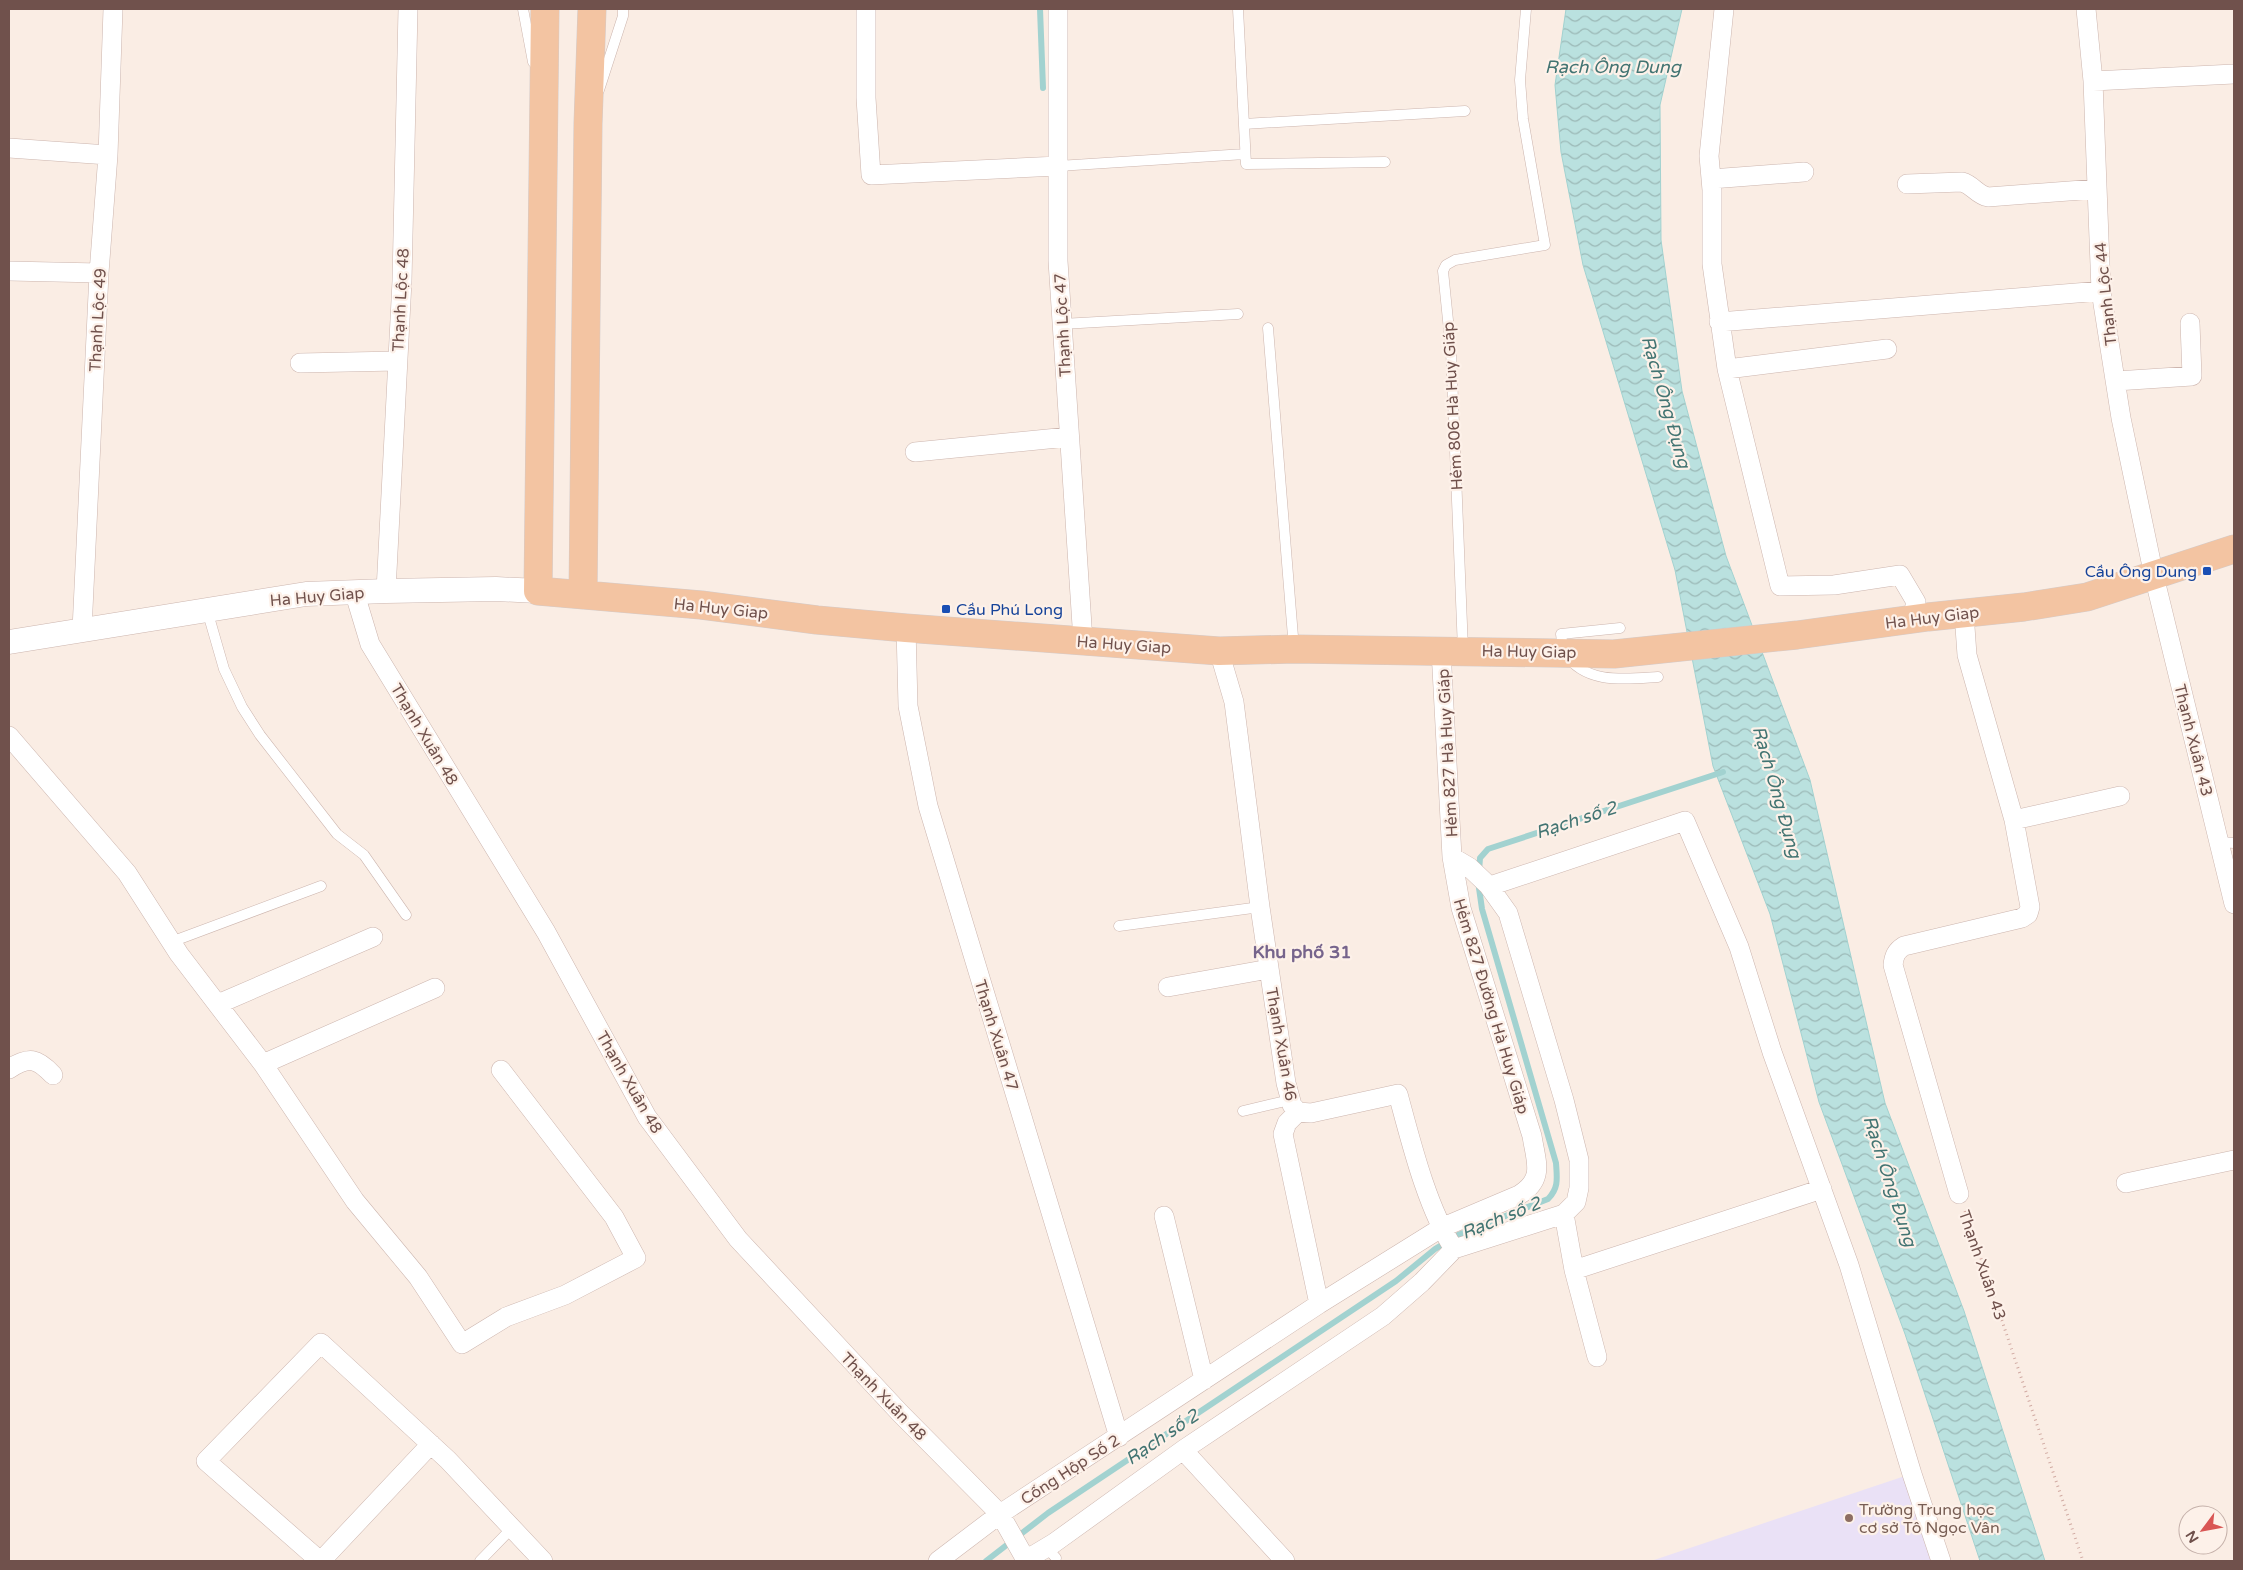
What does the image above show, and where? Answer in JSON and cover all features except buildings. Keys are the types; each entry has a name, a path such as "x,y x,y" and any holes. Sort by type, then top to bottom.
{"main road":[{"path":"538,591 545,9"},
{"path":"583,595 588,124 592,9"},
{"name":"Ha Huy Giap","path":"538,591 701,605 817,620 906,628 1219,651 1294,648 1564,652 1617,641 1797,635 1912,619 2024,607 2087,597 2234,549"}],"street":[{"name":"Thạnh Lộc 49","path":"82,630 99,273 108,155 113,9"},
{"name":"Thạnh Lộc 48","path":"386,591 402,281 408,9"},
{"path":"866,9 866,98 871,175 1058,166"},
{"name":"Thạnh Lộc 47","path":"1058,9 1058,261 1068,437 1083,641"},
{"path":"1724,9 1709,156 1712,264 1727,369 1780,586 1834,585 1900,575 1916,602 1912,619"},
{"name":"Thạnh Lộc 44","path":"2086,9 2093,81 2101,291 2116,381 2154,576"},
{"path":"2093,81 2234,74"},
{"path":"9,148 108,155"},
{"path":"1711,179 1804,172"},
{"path":"1908,184 1962,182 1970,185 1982,196 1988,197 2096,189"},
{"path":"9,271 99,273"},
{"path":"1719,322 2101,291"},
{"path":"2116,381 2192,376 2190,323"},
{"path":"1727,369 1887,349"},
{"path":"300,363 397,361"},
{"path":"915,452 1068,437"},
{"name":"Thạnh Xuân 43","path":"2154,576 2227,842 2234,904"},
{"name":"Ha Huy Giap","path":"9,642 306,594 354,591 496,589 538,591"},
{"name":"Thạnh Xuân 48","path":"354,591 370,644 546,932 647,1117 738,1239 900,1413 1000,1514 1025,1561"},
{"path":"1964,613 1967,656 2014,820 2120,796"},
{"name":"Thạnh Xuân 47","path":"906,628 908,706 928,806 1119,1437"},
{"name":"Hẻm 827 Hà Huy Giáp","path":"1452,650 1452,857"},
{"name":"Thạnh Xuân 46","path":"1219,651 1234,702 1269,969 1294,1106 1310,1114 1398,1094 1408,1132 1441,1228 1454,1249"},
{"path":"9,736 127,873 171,942 264,1064 355,1201 418,1277 462,1344 506,1317 565,1295 636,1258 614,1217 501,1070"},
{"name":"Thạnh Xuân 43","path":"1959,1194 1893,965 1896,952 1904,946 2022,918 2028,914 2030,907 2014,820"},
{"path":"1489,885 1685,821 1739,947 1772,1052 1849,1265 1912,1474 1941,1561"},
{"name":"Hẻm 827 Đường Hà Huy Giáp","path":"1452,857 1469,867 1489,885 1508,912 1580,1160 1579,1188 1576,1202 1564,1214"},
{"name":"Hẻm 827 Đường Hà Huy Giáp","path":"1319,1304 1441,1228 1519,1195 1530,1189 1536,1181 1532,1136 1461,908 1452,857"},
{"path":"218,1004 373,937"},
{"path":"1168,987 1269,969"},
{"path":"264,1064 435,988"},
{"path":"9,1069 21,1062 32,1060 44,1064 53,1075"},
{"path":"1294,1106 1283,1134 1319,1304"},
{"path":"2126,1183 2234,1160"},
{"path":"1574,1270 1822,1189"},
{"path":"1025,1561 1051,1553 1183,1450 1383,1316 1422,1282 1454,1249 1564,1214 1574,1270 1598,1357"},
{"path":"1164,1216 1204,1380"},
{"name":"Cống Hộp Số 2","path":"938,1561 1000,1514 1319,1304"},
{"path":"430,1444 320,1561 206,1461 321,1342 430,1444 543,1561"},
{"path":"1183,1450 1285,1561"}],"lane":[{"path":"523,9 545,124"},
{"path":"588,124 623,16 623,9"},
{"path":"1238,9 1246,164 1385,162"},
{"name":"Hẻm 806 Hà Huy Giáp","path":"1452,650 1451,350 1443,271 1446,265 1455,260 1545,245 1523,119 1520,80 1526,9"},
{"path":"1244,124 1465,111"},
{"path":"1058,166 1245,154"},
{"path":"1062,324 1238,314"},
{"path":"1268,328 1294,648"},
{"path":"207,610 224,668 242,706 260,735 337,834 364,856 406,914"},
{"path":"1564,652 1583,672 1617,679 1658,677"},
{"path":"171,942 321,886"},
{"path":"1119,926 1260,907"},
{"path":"1243,1111 1294,1106"},
{"path":"480,1561 512,1528"}],"path":[{"name":"Thạnh Xuân 43","path":"1959,1194 2083,1561"}],"shaded area":[{"name":"Trường Trung học cơ sở Tô Ngọc Vân","path":"1905,1476 1933,1561 1651,1561"}],"water":[{"name":"Rạch Ông Dung","path":"1566,9 1682,9 1660,105 1661,240 1682,391 1726,556 1810,780 1885,1103 1964,1311 2045,1561 1980,1561 1905,1334 1819,1102 1770,914 1713,766 1675,570 1583,265 1561,152 1555,85"}],"waterway":[{"path":"1040,9 1043,88"},
{"name":"Rạch số 2","path":"1479,871 1480,858 1488,849 1723,772"},
{"name":"Rạch số 2","path":"986,1561 1048,1513 1396,1281 1435,1249 1458,1235 1548,1199 1552,1195 1556,1182 1556,1163 1482,909 1478,881"}],"place":[{"name":"Cầu Ông Dung","path":"2207,571"},
{"name":"Cầu Phú Long","path":"946,609"},
{"name":"Trường Trung học cơ sở Tô Ngọc Vân","path":"1849,1518"}],"district":[{"name":"Khu phố 31","path":"1302,952"}],"water label":[{"name":"Rạch Ông Đụng","path":"1666,402"},
{"name":"Rạch Ông Đụng","path":"1777,792"},
{"name":"Rạch Ông Đụng","path":"1890,1181"}]}
